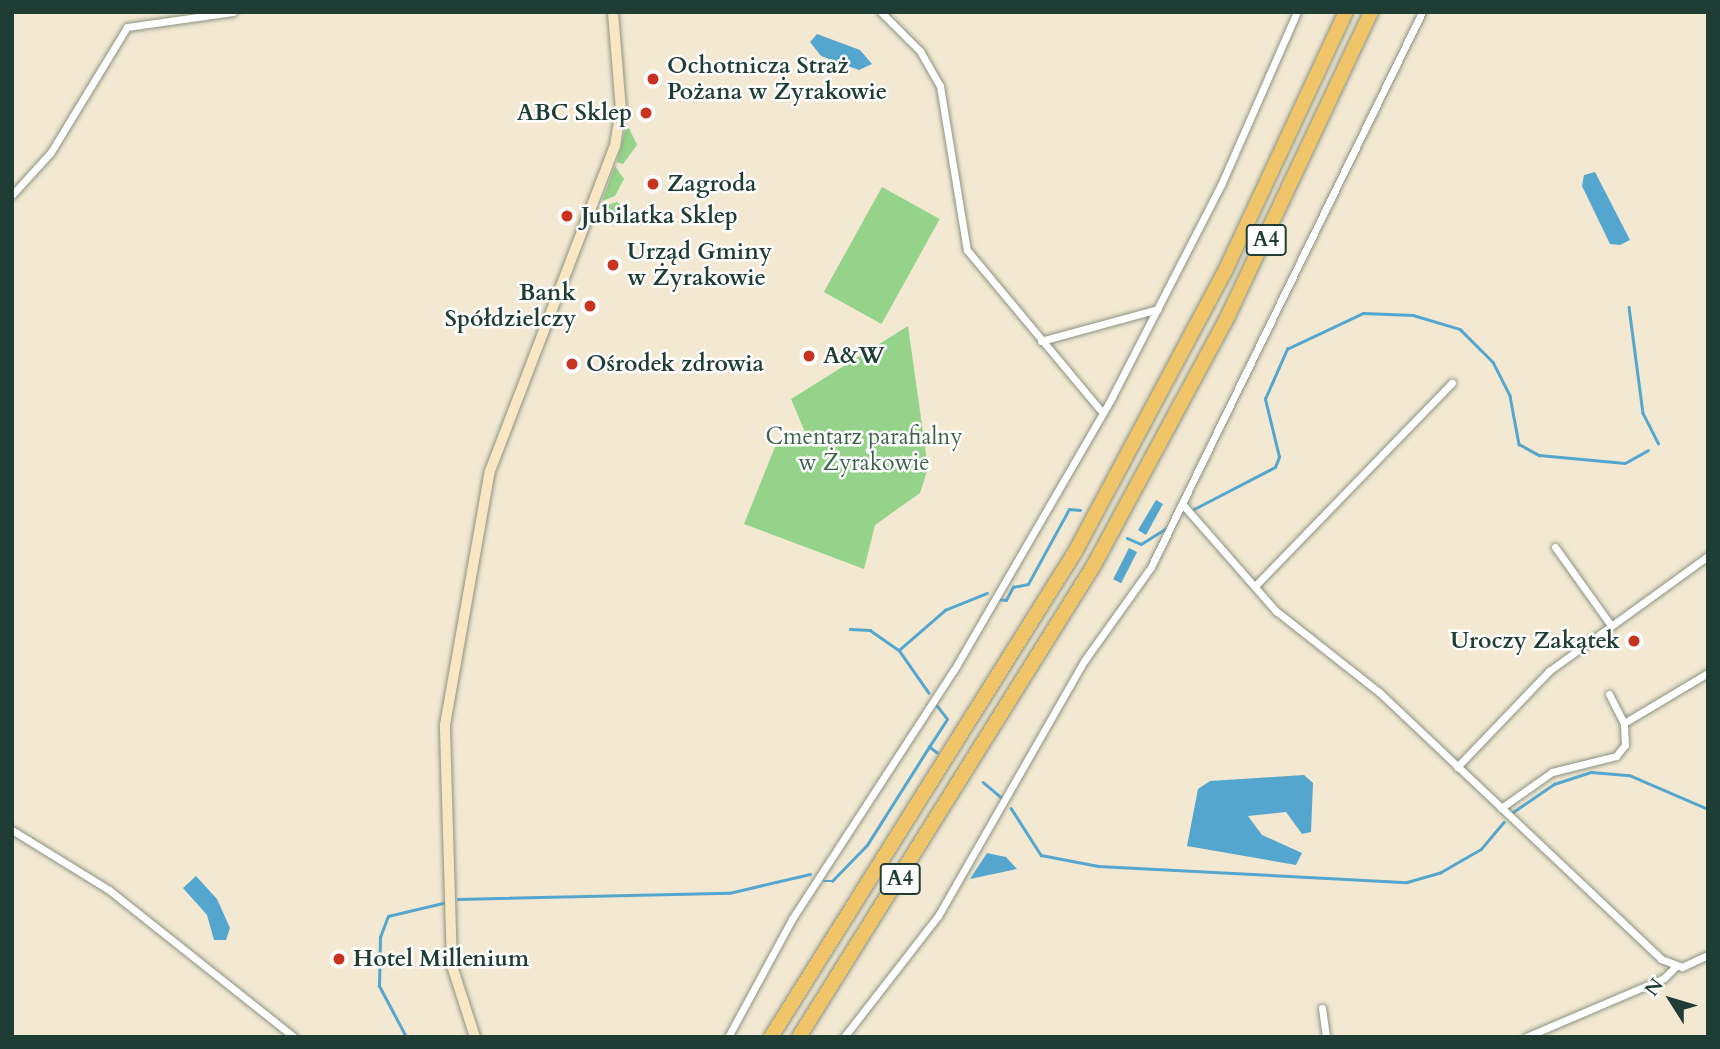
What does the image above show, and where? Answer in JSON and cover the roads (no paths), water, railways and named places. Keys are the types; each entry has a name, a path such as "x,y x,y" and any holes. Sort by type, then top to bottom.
{"highway":[{"name":"A4","path":"771,1037 976,716 1133,447 1256,209 1346,12"},
{"name":"A4","path":"800,1034 1003,715 1148,465 1272,228 1371,12"}],"street":[{"path":"12,195 51,152 127,27 233,12"},
{"path":"475,1037 452,966 445,725 490,471 615,146 621,110 613,12"},
{"path":"881,12 920,51 940,86 967,250 1103,412"},
{"path":"728,1037 792,919 954,670 1103,412 1158,309 1297,12"},
{"path":"844,1037 938,916 1084,661 1121,614 1184,506 1422,12"},
{"path":"1041,341 1158,309"},
{"path":"1255,586 1452,383"},
{"path":"1184,506 1299,632 1379,692 1675,967"},
{"path":"1555,547 1610,624"},
{"path":"1457,767 1549,671 1610,624 1708,556"},
{"path":"1624,723 1708,673"},
{"path":"1501,808 1552,772 1616,756 1625,746 1624,723 1609,694"},
{"path":"12,830 109,890 294,1037"},
{"path":"1527,1037 1664,978 1675,967 1708,956"},
{"path":"1322,1008 1326,1037"}],"water":[{"path":"817,34 860,50 872,64 859,70 821,56 810,42"},
{"path":"1595,172 1630,240 1620,245 1610,244 1582,186 1584,175"},
{"path":"1156,500 1163,504 1146,535 1138,530"},
{"path":"1129,548 1137,552 1121,583 1113,579"},
{"path":"1304,775 1313,783 1311,832 1302,834 1286,812 1248,816 1262,835 1302,853 1296,865 1187,846 1198,789 1210,781"},
{"path":"987,853 1006,857 1017,869 970,879"},
{"path":"196,876 217,899 230,928 226,940 214,940 207,915 183,888"}],"waterway":[{"path":"1629,307 1643,413 1658,443"},
{"path":"1194,509 1275,467 1279,457 1265,399 1287,349 1363,313 1413,315 1460,329 1493,362 1510,396 1519,444 1539,455 1625,463 1648,450"},
{"path":"997,599 1006,600 1013,587 1028,584 1069,509 1080,510"},
{"path":"1127,538 1141,544 1167,528"},
{"path":"899,650 945,610 987,593"},
{"path":"850,629 870,630 899,650 929,693"},
{"path":"937,706 947,719 929,747 937,753"},
{"path":"824,881 832,881 867,845 929,747"},
{"path":"1513,812 1554,784 1591,772 1629,775 1708,809"},
{"path":"983,782 1002,798"},
{"path":"1011,808 1041,855 1098,866 1407,882 1441,872 1481,849 1504,822"},
{"path":"458,899 729,893 810,874"},
{"path":"406,1037 379,986 380,937 388,916 443,903"}],"place":[{"name":"Ochotnicza Straż Pożana w Żyrakowie","path":"653,79"},
{"name":"ABC Sklep","path":"646,113"},
{"name":"Zagroda","path":"653,184"},
{"name":"Jubilatka Sklep","path":"567,216"},
{"name":"Urząd Gminy w Żyrakowie","path":"613,265"},
{"name":"Bank Spółdzielczy","path":"590,306"},
{"name":"A&W","path":"809,356"},
{"name":"Ośrodek zdrowia","path":"572,364"},
{"name":"Uroczy Zakątek","path":"1634,641"},
{"name":"Hotel Millenium","path":"339,959"}],"park label":[{"name":"Cmentarz parafialny w Żyrakowie","path":"864,450"}]}
